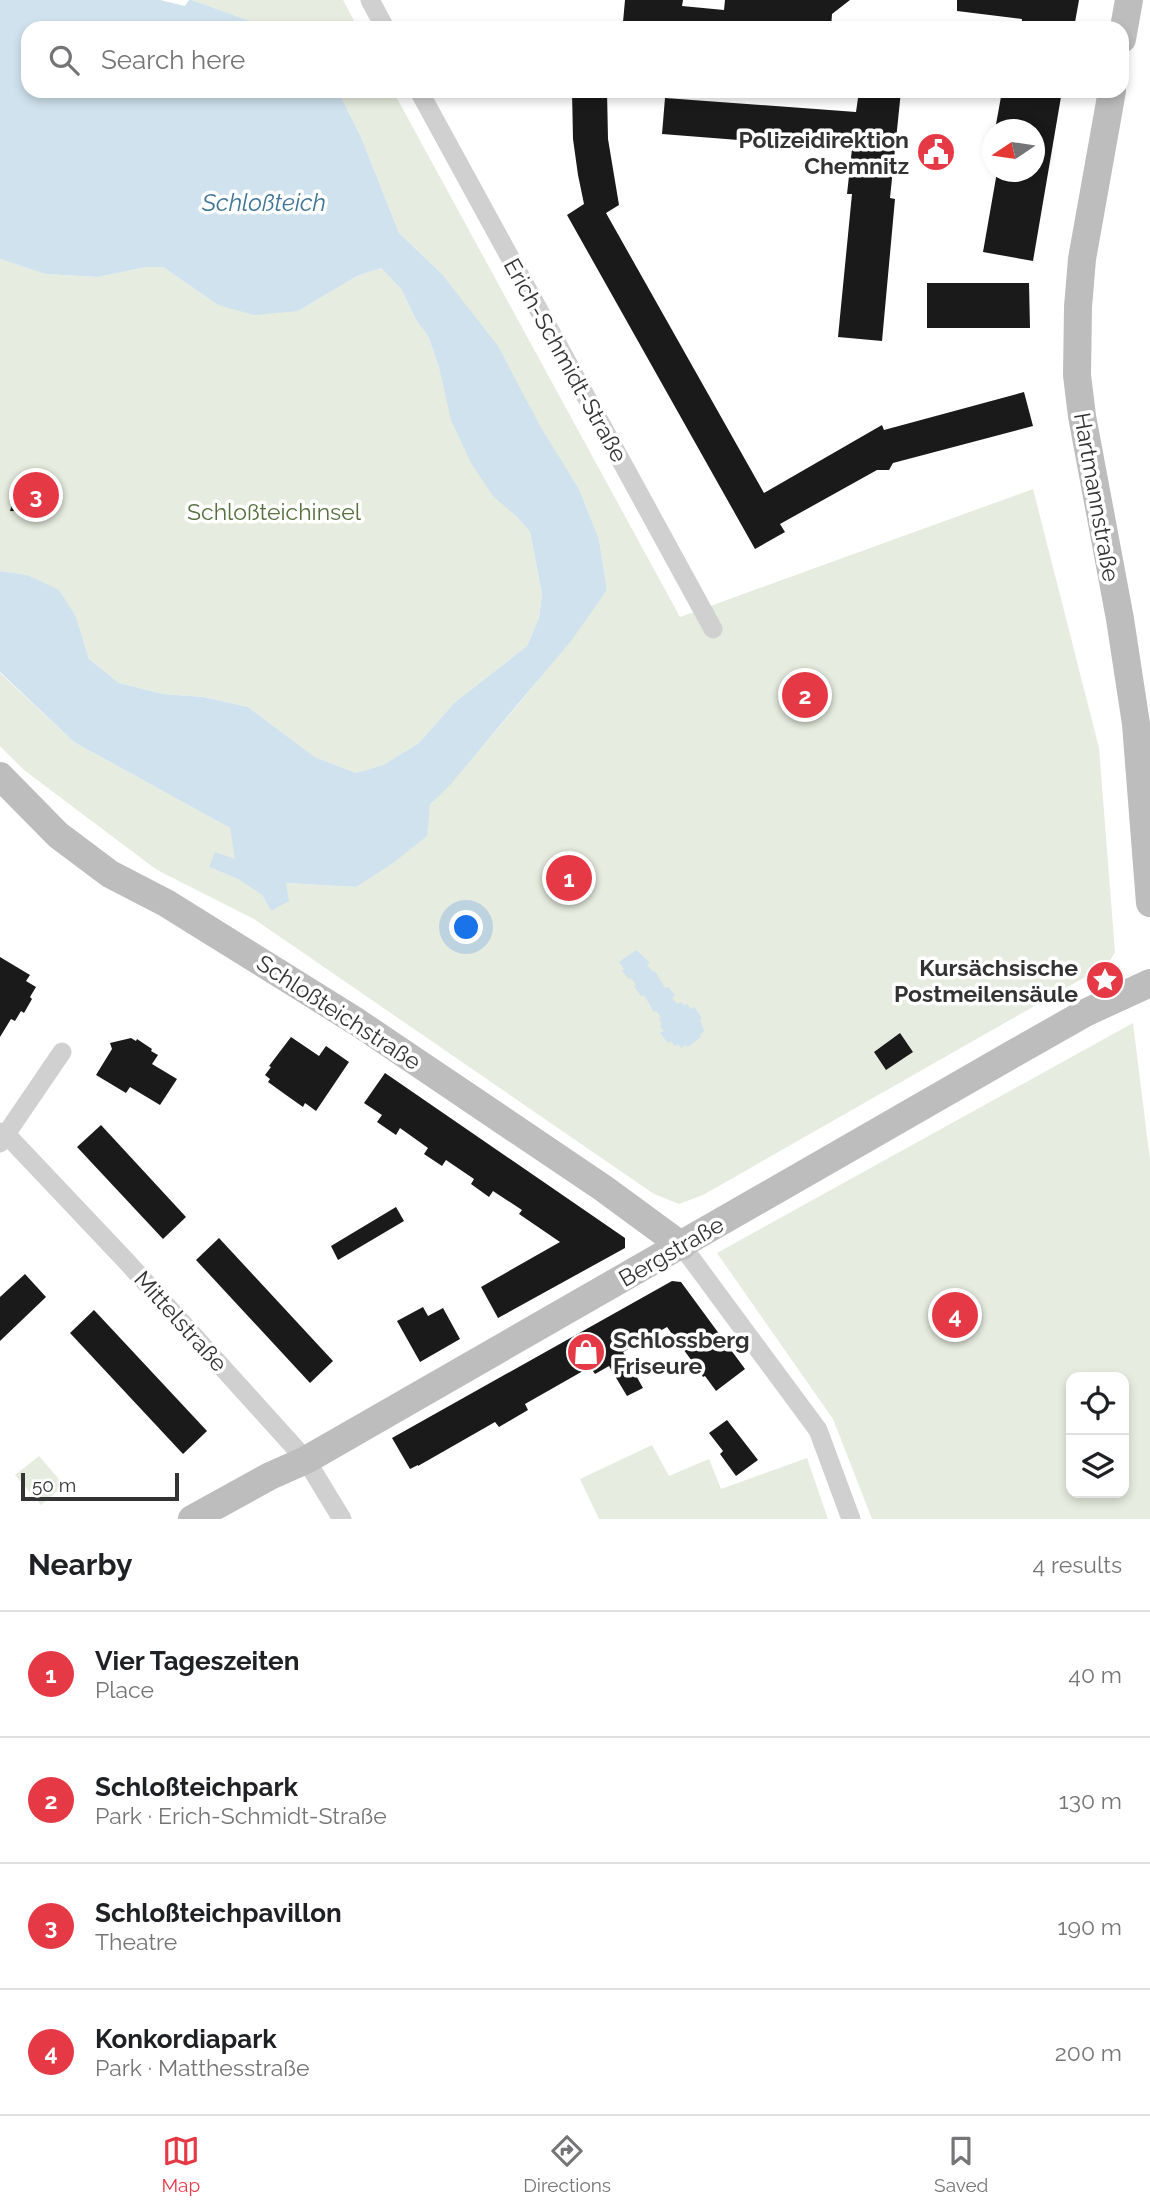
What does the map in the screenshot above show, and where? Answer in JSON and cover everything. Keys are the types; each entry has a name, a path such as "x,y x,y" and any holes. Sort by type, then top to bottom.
{"main road":[{"path":"1125,21 1129,0"},
{"name":"Hartmannstraße","path":"1111,98 1082,259 1077,375 1136,724 1150,903"},
{"name":"Schloßteichstraße","path":"0,776 58,835 110,874 189,917 357,1022 603,1188 681,1246"},
{"name":"Bergstraße","path":"192,1519 270,1476 306,1460 1085,1013 1150,983"}],"street":[{"path":"370,0 381,21"},
{"name":"Erich-Schmidt-Straße","path":"423,98 713,629"},
{"path":"2,1136 62,1052"},
{"name":"Mittelstraße","path":"2,1136 137,1272 306,1460 342,1519"},
{"path":"681,1246 818,1430 851,1519"}],"green space":[{"path":"192,0 343,0 354,21 250,21"},
{"path":"342,98 397,98 680,617 1033,489 1099,748 1115,952 1108,964 703,1195 679,1204 654,1194 254,919 157,870 24,770 0,746 0,673 74,742 230,828 236,860 209,867 238,879 262,895 271,911 285,883 356,887 518,705 607,590 599,539 579,489 441,273 399,233 361,137"},
{"name":"Schloßteichinsel","path":"0,259 45,274 98,277 146,267 163,267 218,305 298,311 357,276 381,268 402,290 416,320 428,336 439,367 516,516 530,532 542,594 539,618 527,646 454,703 419,743 383,765 356,773 315,757 248,707 205,697 163,694 119,683 89,659 76,617 27,575 0,571"},
{"path":"1133,1023 1150,1160 1150,1519 872,1519 833,1419 717,1253"},
{"path":"652,1445 669,1476 709,1459 721,1489 807,1458 828,1519 599,1519 580,1479"},
{"path":"39,1456 64,1485 41,1505 15,1475"}],"water":[{"name":"Schloßteich","path":"0,0 160,0 185,6 192,0 250,21 21,21 21,98 342,98 361,137 399,233 441,273 498,346 540,426 579,489 599,539 607,590 571,641 450,785 430,805 427,836 356,887 286,883 289,901 271,911 262,895 238,879 209,867 215,852 235,859 230,828 74,742 0,672 0,571 27,575 59,590 76,617 89,659 119,683 163,694 204,697 248,707 315,757 356,773 383,765 419,743 454,703 527,646 539,618 542,594 530,532 493,496 471,463 451,420 439,367 428,336 416,320 402,290 381,268 357,276 298,311 254,315 218,305 163,267 146,267 98,277 45,274 0,259"},
{"path":"636,950 650,963 647,965 655,971 665,988 668,987 675,995 672,998 677,1004 681,1002 691,1009 694,1007 702,1018 700,1020 704,1031 701,1037 688,1047 685,1045 681,1048 678,1044 675,1046 671,1041 668,1043 660,1033 664,1031 660,1026 661,1017 654,1012 644,995 641,996 631,978 622,971 624,969 619,962"}],"building":[{"path":"625,0 683,0 682,6 724,10 725,0 850,0 832,14 832,21 623,21"},
{"path":"957,0 1079,0 1075,21 1022,21 957,11"},
{"path":"572,98 607,98 608,139 619,205 606,213 764,493 882,425 884,430 1024,392 1033,426 893,463 889,470 877,470 780,524 785,532 755,549 567,215 584,204 573,139"},
{"path":"665,98 856,112 858,98 900,98 890,198 895,199 882,341 838,337 852,194 847,194 852,149 662,134"},
{"path":"1001,98 1061,98 1033,261 983,252 995,182 1045,182 1045,119 997,119"},
{"path":"927,283 1029,283 1030,328 927,328"},
{"path":"29,480 42,482 46,487 49,499 46,505 36,512 10,511 18,487"},
{"path":"0,957 30,975 26,981 36,987 24,1013 21,1011 15,1021 11,1019 0,1037"},
{"path":"900,1033 913,1052 886,1070 874,1052"},
{"path":"291,1037 319,1056 326,1046 349,1062 316,1111 305,1103 303,1107 268,1082 270,1079 265,1075"},
{"path":"131,1038 152,1049 151,1051 158,1055 152,1064 177,1079 160,1105 130,1087 126,1093 96,1075 112,1049 110,1043"},
{"path":"385,1073 625,1238 625,1248 498,1318 481,1287 560,1242 519,1214 522,1210 493,1191 489,1197 471,1184 474,1179 446,1160 442,1166 424,1154 428,1148 400,1128 396,1135 377,1122 382,1115 364,1103"},
{"path":"101,1125 186,1217 163,1239 77,1147"},
{"path":"396,1207 404,1221 338,1260 331,1246"},
{"path":"219,1238 333,1361 310,1383 196,1260"},
{"path":"25,1274 46,1297 0,1341 0,1297"},
{"path":"672,1281 681,1282 745,1369 716,1391 667,1327 623,1352 643,1388 627,1396 609,1366 595,1374 590,1367 525,1404 528,1410 499,1427 495,1422 410,1469 392,1438"},
{"path":"423,1307 428,1316 443,1308 460,1339 420,1362 397,1321"},
{"path":"94,1310 207,1431 183,1454 70,1333"},
{"path":"727,1420 758,1460 736,1476 720,1454 723,1451 709,1433"}],"place":[{"name":"Polizeidirektion Chemnitz","path":"936,152"},
{"name":"Schloßteichpavillon","path":"36,495"},
{"name":"Schloßteichpark","path":"805,695"},
{"name":"Vier Tageszeiten","path":"569,878"},
{"name":"Kursächsische Postmeilensäule","path":"1105,980"},
{"name":"Konkordiapark","path":"955,1315"},
{"name":"Schlossberg Friseure","path":"586,1352"}]}
